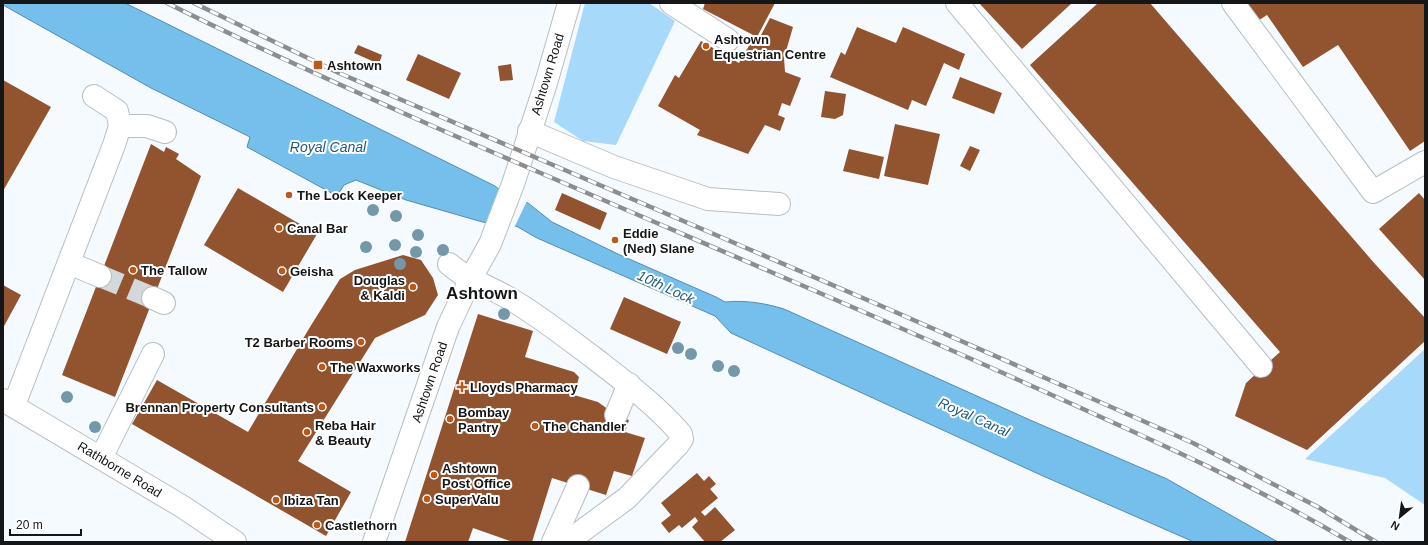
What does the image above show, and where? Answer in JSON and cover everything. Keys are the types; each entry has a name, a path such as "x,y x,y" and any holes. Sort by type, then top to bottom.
{"street":[{"name":"Ashtown Road","path":"374,542 448,328 471,278 490,244 510,190 546,83 569,3"},
{"path":"671,3 728,40"},
{"path":"957,3 1261,366"},
{"path":"1233,3 1373,192 1425,162"},
{"path":"9,402 69,263 120,126 118,111 94,96"},
{"path":"120,126 147,126 165,132"},
{"path":"529,131 614,167 708,199 779,204"},
{"path":"69,263 100,276"},
{"path":"449,264 460,273 512,300 561,333 629,384 669,420 681,434 682,439 627,498 567,542"},
{"path":"101,458 153,354"},
{"path":"616,415 629,384"},
{"name":"Rathborne Road","path":"9,402 183,507 234,542"},
{"path":"553,542 578,486"}],"shaded area":[{"path":"585,3 649,3 675,21 616,145 583,141 554,122"},
{"path":"1425,349 1425,505 1385,478 1305,459"}],"water":[{"path":"3,3 125,3 495,186 504,193 528,203 552,222 620,255 725,302 755,302 784,309 1030,420 1167,479 1278,542 1194,542 1043,476 731,333 715,316 537,238 518,227 490,217 487,223 406,200 356,180 344,185 337,196 247,147 250,137 151,88 3,5"}],"pier":[{"path":"505,191 527,201 514,228 491,220"}],"building":[{"path":"705,3 775,3 757,37 703,9"},
{"path":"979,3 1072,3 1022,49"},
{"path":"1098,3 1150,3 1375,264 1425,318 1425,341 1307,450 1235,416 1246,383 1280,352 1030,65"},
{"path":"1244,3 1425,3 1425,141 1410,151 1338,45 1303,67 1267,15 1256,22"},
{"path":"770,18 793,27 784,58 785,72 801,78 790,106 782,103 778,115 785,118 780,131 765,125 748,154 697,135 700,130 658,106 675,75 679,78 701,41 739,63 753,39 760,37"},
{"path":"857,27 896,43 903,27 965,54 959,70 944,63 926,106 912,100 908,110 830,77 841,52 845,55"},
{"path":"358,45 382,55 379,64 354,53"},
{"path":"418,54 461,73 449,99 406,80"},
{"path":"511,64 513,80 500,81 498,66"},
{"path":"960,77 1002,93 994,114 952,98"},
{"path":"3,80 51,107 3,191"},
{"path":"825,91 846,94 843,115 835,119 821,117"},
{"path":"895,124 940,134 928,185 884,176"},
{"name":"The Tallow","path":"151,144 164,152 166,147 179,154 176,159 201,176 115,397 62,375"},
{"path":"970,146 980,150 970,171 960,166"},
{"path":"849,149 884,157 879,179 843,171"},
{"path":"238,188 317,234 283,292 204,245"},
{"path":"562,193 607,213 600,230 555,210"},
{"path":"1419,193 1425,200 1425,280 1379,229"},
{"path":"403,255 421,260 433,278 438,295 425,315 375,338 298,461 351,492 326,536 132,424 157,380 248,432 340,279 355,270"},
{"path":"3,285 21,295 3,328"},
{"path":"624,297 681,322 667,354 610,329"},
{"name":"The Chandler","path":"478,314 533,331 525,357 574,372 579,377 574,395 598,402 616,415 629,420 625,432 645,438 632,476 614,471 606,495 552,478 532,542 513,542 473,528 468,542 405,542"},
{"path":"697,473 704,481 709,476 716,484 710,489 718,498 701,512 705,516 715,507 735,530 720,542 705,542 692,527 698,521 695,517 682,528 679,525 669,533 661,523 671,515 661,503"}],"tunnel":[{"path":"100,276 153,298"}],"railway":[{"path":"167,3 264,50 428,124 931,341 1135,432 1222,473 1350,542"},
{"path":"194,3 339,73 893,311 1193,443 1318,507 1376,542"}],"place":[{"name":"Ashtown Equestrian Centre","path":"706,46"},
{"name":"Ashtown","path":"318,65"},
{"name":"The Lock Keeper","path":"289,195"},
{"name":"Canal Bar","path":"279,228"},
{"name":"Eddie (Ned) Slane","path":"615,240"},
{"name":"The Tallow","path":"133,270"},
{"name":"Geisha","path":"282,271"},
{"name":"Douglas & Kaldi","path":"413,287"},
{"name":"T2 Barber Rooms","path":"361,342"},
{"name":"The Waxworks","path":"322,367"},
{"name":"Lloyds Pharmacy","path":"462,387"},
{"name":"Brennan Property Consultants","path":"322,407"},
{"name":"Bombay Pantry","path":"450,419"},
{"name":"The Chandler","path":"535,426"},
{"name":"Reba Hair & Beauty","path":"307,432"},
{"name":"Ashtown Post Office","path":"434,475"},
{"name":"SuperValu","path":"427,499"},
{"name":"Ibiza Tan","path":"276,500"},
{"name":"Castlethorn","path":"317,525"}],"district":[{"name":"Ashtown","path":"482,293"}],"water label":[{"name":"Royal Canal","path":"328,147"},
{"name":"10th Lock","path":"666,287"},
{"name":"Royal Canal","path":"974,417"}]}
